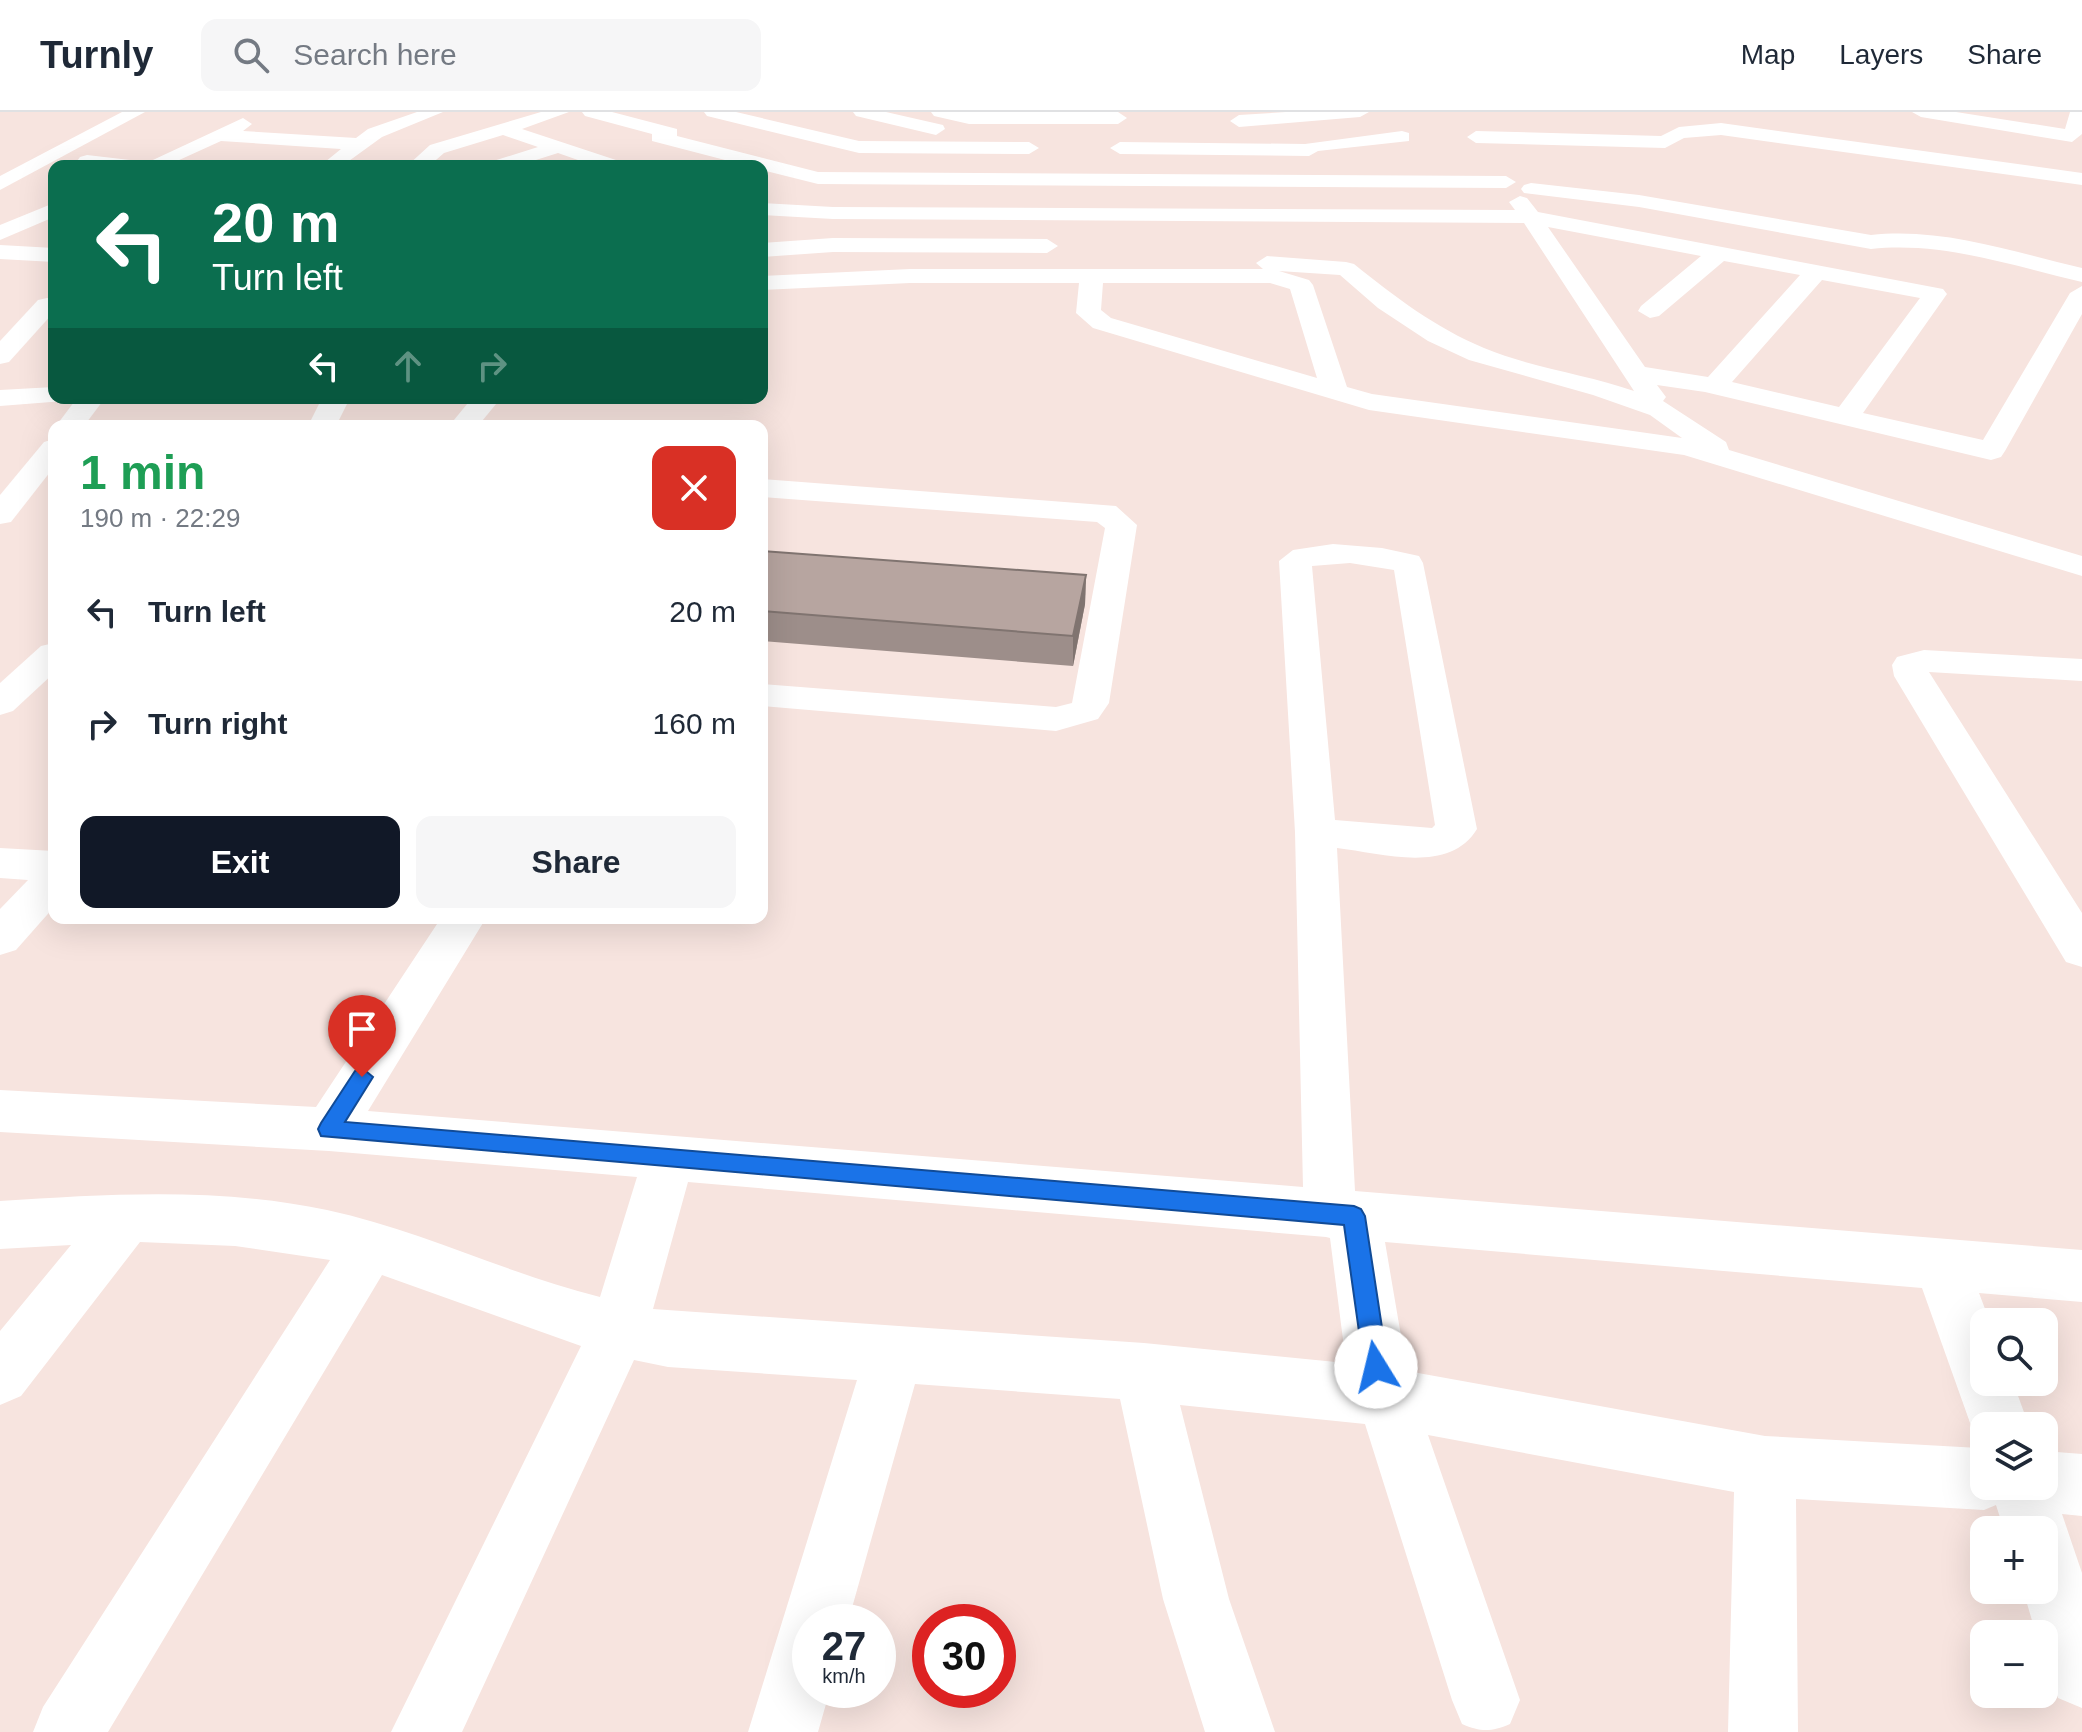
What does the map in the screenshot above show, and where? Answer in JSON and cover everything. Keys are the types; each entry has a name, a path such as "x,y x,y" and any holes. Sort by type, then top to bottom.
{"street":[{"path":"0,184 136,112"},
{"path":"163,160 263,116 225,112"},
{"path":"338,160 360,144 408,120 434,112"},
{"path":"424,160 437,149 560,112"},
{"path":"591,112 670,133"},
{"path":"862,112 947,131"},
{"path":"940,112 969,118 1118,115 1122,180"},
{"path":"1120,148 1212,135 1274,121 1360,112"},
{"path":"1459,112 1660,409"},
{"path":"1921,112 2072,136 2079,112"},
{"path":"748,160 659,137 719,113 859,147 1029,148"},
{"path":"361,115 408,120"},
{"path":"1025,214 1031,118"},
{"path":"503,129 597,160"},
{"path":"1476,137 1665,142 1679,133 1721,129 2082,179"},
{"path":"219,135 360,144"},
{"path":"1212,135 1309,150"},
{"path":"1212,135 1217,180"},
{"path":"1402,137 1307,146 1346,216 1353,254 1387,303 1437,336 1478,355 1603,389 1660,409 1731,458"},
{"path":"1368,141 1390,181"},
{"path":"268,158 294,142"},
{"path":"778,168 843,143"},
{"path":"90,160 127,145"},
{"path":"26,147 65,148"},
{"path":"516,160 558,147"},
{"path":"687,160 706,149"},
{"path":"768,165 818,178 1507,184 1639,201 1871,242 1906,238 1946,244 2082,275"},
{"path":"0,191 48,197"},
{"path":"768,209 1529,217 1722,251 1935,294"},
{"path":"0,233 48,212"},
{"path":"22,223 48,226"},
{"path":"1871,242 1935,294"},
{"path":"1518,243 1548,243"},
{"path":"768,250 895,244 1074,247"},
{"path":"1650,311 1722,251"},
{"path":"0,252 48,255"},
{"path":"1180,253 1353,254"},
{"path":"1714,386 1817,271"},
{"path":"768,283 910,276 1272,276 1293,279 1301,285 1335,392"},
{"path":"1092,276 1088,313 1102,323 1369,402 1688,447 2082,566"},
{"path":"1636,374 1714,386 1991,451 2082,293"},
{"path":"1846,417 1935,294"},
{"path":"0,321 48,305"},
{"path":"3,349 48,306"},
{"path":"3,349 39,343"},
{"path":"0,398 48,395"},
{"path":"468,420 482,404"},
{"path":"0,515 48,455"},
{"path":"768,488 1105,513 1121,525 1090,703 1085,711 1056,719 768,695"},
{"path":"1316,832 1430,843 1445,840 1456,829 1407,563 1393,559 1318,554 1295,561 1316,832 1318,955 1342,1215 1376,1367 1486,1700"},
{"path":"0,703 48,659"},
{"path":"2082,670 1924,661 1910,665 1912,676 2069,910 2082,950"},
{"path":"0,863 48,866"},
{"path":"0,938 48,886"},
{"path":"329,1129 460,924"},
{"path":"0,1111 329,1129 668,1160 2082,1276"},
{"path":"426,1732 618,1332 668,1160"},
{"path":"0,1225 128,1216 244,1221 370,1246 618,1332 668,1339 895,1352 1144,1372 1386,1397 1765,1467 1970,1478"},
{"path":"0,1376 128,1216"},
{"path":"68,1732 370,1246"},
{"path":"1941,1264 1994,1412"},
{"path":"820,1604 895,1352"},
{"path":"1144,1372 1170,1504 1226,1697 1240,1732"},
{"path":"1763,1732 1765,1467"},
{"path":"2058,1483 2082,1485"},
{"path":"2058,1599 2082,1674"},
{"path":"783,1732 792,1702"}],"building":[{"path":"768,551 1086,575 1073,636 768,611"}],"route":[{"path":"362,1077 329,1129 1354,1216 1376,1367"}]}
